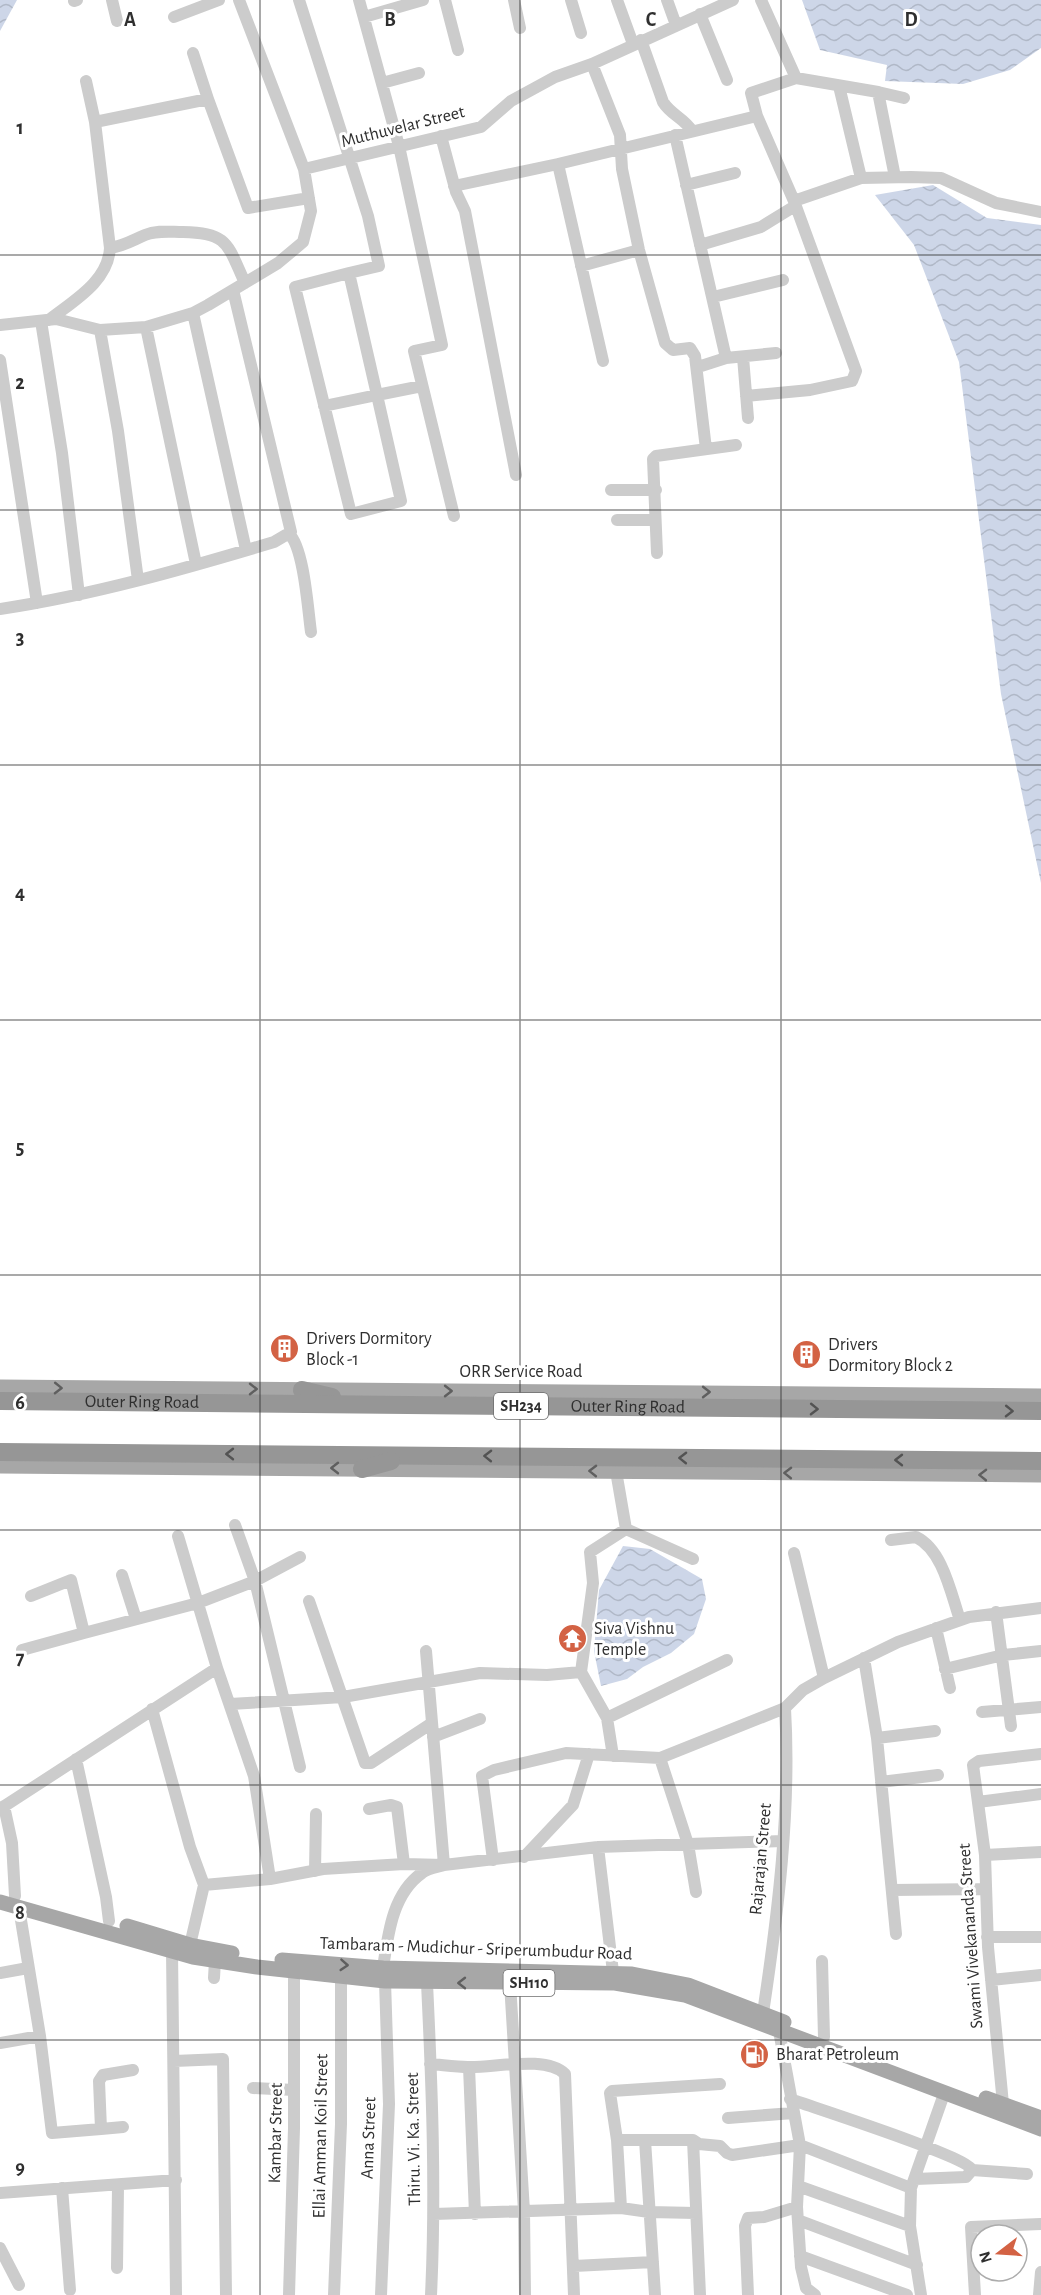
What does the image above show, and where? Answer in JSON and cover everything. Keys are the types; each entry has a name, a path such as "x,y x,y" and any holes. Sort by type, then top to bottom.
{"highway":[{"path":"63,1402 117,1389"},
{"path":"302,1390 358,1404"},
{"name":"Outer Ring Road","path":"0,1401 1041,1411"},
{"path":"0,1452 1041,1461"},
{"path":"122,1453 169,1467"},
{"path":"362,1469 410,1455"}],"main road":[{"name":"ORR Service Road","path":"0,1387 1041,1396"},
{"path":"0,1466 1041,1475"},
{"name":"Tambaram - Mudichur - Sriperumbudur Road","path":"0,1892 17,1902 171,1951 294,1972 341,1978 384,1975 613,1972 688,1985 779,2026 944,2094 1041,2129"},
{"name":"Tambaram - Mudichur - Sriperumbudur Road","path":"0,1902 17,1902 109,1921 190,1945 427,1983 615,1983 685,1995 761,2018"},
{"name":"Tambaram - Mudichur - Sriperumbudur Road","path":"779,2026 824,2037 1041,2118"}],"street":[{"path":"112,0 117,21"},
{"path":"174,17 219,0"},
{"path":"0,325 56,319 100,330 146,327 193,313 278,263 303,242 311,211 304,169 239,0"},
{"path":"299,0 368,216 379,266 349,273 295,287 351,514 401,501 349,273"},
{"path":"359,0 399,146 441,345 414,351 454,516"},
{"path":"364,17 403,3 423,0"},
{"path":"446,0 458,50"},
{"path":"514,0 520,28"},
{"path":"572,0 581,33"},
{"path":"617,0 663,102 668,110 686,121 692,131"},
{"path":"667,0 676,25"},
{"path":"761,0 796,78"},
{"name":"Muthuvelar Street","path":"304,169 481,127 512,101 555,77 592,64 727,1"},
{"path":"700,14 727,80"},
{"path":"193,53 248,208 309,198"},
{"path":"592,64 620,135 639,250 665,344 673,350 693,349 698,367 706,449"},
{"path":"382,83 419,73"},
{"path":"746,396 819,388 852,381 856,371 794,203 757,116 751,93 796,78 904,98"},
{"path":"45,320 104,273 109,260 110,248 95,122 86,81"},
{"path":"839,86 861,178"},
{"path":"878,92 895,177"},
{"path":"95,122 208,99"},
{"path":"454,186 558,164 757,116"},
{"path":"675,135 726,358"},
{"path":"441,136 454,186 465,211 516,474"},
{"path":"558,164 603,361"},
{"path":"686,185 735,173"},
{"path":"700,245 761,227 794,203 861,178 941,178 996,203 1041,212"},
{"path":"110,248 130,244 158,231 207,232 222,239 245,283"},
{"path":"581,266 639,250"},
{"path":"713,297 783,280"},
{"path":"232,291 291,532 289,534"},
{"path":"193,313 246,550"},
{"path":"45,320 79,595"},
{"path":"146,327 196,564"},
{"path":"100,330 118,431 138,580"},
{"path":"698,367 726,358 776,353"},
{"path":"743,357 748,418"},
{"path":"0,360 37,603"},
{"path":"324,406 422,386"},
{"path":"657,553 653,459 656,456 736,445"},
{"path":"610,490 656,490"},
{"path":"617,520 655,520"},
{"path":"0,609 79,595 138,580 246,550 289,534"},
{"path":"289,534 293,538 299,557 311,632"},
{"path":"616,1471 626,1529"},
{"path":"235,1525 255,1581 286,1701 300,1767"},
{"path":"626,1529 693,1559"},
{"path":"613,1756 607,1718 581,1672 593,1583 590,1552 626,1529"},
{"path":"178,1536 217,1668 254,1776 270,1880"},
{"path":"891,1540 916,1537 929,1547 944,1575 960,1620"},
{"path":"794,1553 824,1678"},
{"path":"22,1650 198,1603 255,1581 300,1557"},
{"path":"122,1575 136,1619"},
{"path":"32,1596 71,1580 84,1633"},
{"path":"309,1601 365,1763 371,1763 432,1723"},
{"path":"493,1860 482,1776 494,1770 566,1753 660,1758 785,1708 803,1690 824,1678 864,1658 936,1628 996,1612 1041,1608"},
{"path":"996,1612 1011,1726"},
{"path":"936,1628 950,1688"},
{"path":"426,1651 444,1865"},
{"path":"945,1669 1003,1655 1041,1651"},
{"path":"864,1658 877,1738 896,1934"},
{"path":"607,1718 727,1660"},
{"path":"123,2127 52,2133 40,2036 17,1902 12,1843 2,1808 217,1668"},
{"path":"230,1704 343,1697 480,1673 547,1675 581,1672"},
{"path":"982,1712 1041,1707"},
{"name":"Rajarajan Street","path":"761,2018 771,1959 782,1841 788,1755 785,1708"},
{"path":"152,1709 190,1847 204,1885 190,1945"},
{"path":"433,1737 480,1719"},
{"path":"877,1738 935,1731"},
{"path":"524,1857 573,1805 589,1754"},
{"name":"Swami Vivekananda Street","path":"1003,2104 987,1937 985,1854 973,1765 979,1761 1041,1754"},
{"path":"660,1758 688,1844 696,1892"},
{"path":"76,1759 106,1897 109,1921"},
{"path":"881,1782 938,1774"},
{"path":"978,1802 1041,1794"},
{"path":"369,1809 391,1805 397,1807 404,1864"},
{"path":"315,1871 316,1814"},
{"path":"204,1885 270,1880 315,1871 404,1864 444,1865 598,1847 782,1841"},
{"path":"598,1847 613,1972"},
{"path":"985,1854 1041,1852"},
{"name":"Anna Street","path":"381,2295 389,2104 384,1975 391,1920 406,1891 422,1872 444,1865"},
{"path":"892,1890 986,1889"},
{"path":"987,1937 1041,1937"},
{"path":"171,1951 176,2295"},
{"path":"214,1978 215,1960"},
{"path":"822,1961 824,2037"},
{"path":"0,1973 28,1968"},
{"name":"Kambar Street","path":"289,2295 294,2090 294,1972"},
{"path":"991,1980 1041,1975"},
{"name":"Ellai Amman Koil Street","path":"334,2295 341,2124 341,1978"},
{"name":"Thiru. Vi. Ka. Street","path":"427,1983 434,2214 430,2295"},
{"path":"510,1983 524,2211 525,2295"},
{"path":"779,2026 790,2099 800,2145 797,2206 800,2256 807,2293"},
{"path":"0,2043 40,2036"},
{"path":"174,2061 223,2059 226,2295"},
{"path":"430,2064 469,2067 550,2065 565,2074 574,2295"},
{"path":"469,2067 475,2214"},
{"path":"101,2129 99,2081 103,2075 133,2070"},
{"path":"621,2208 616,2140 609,2098 612,2091 720,2084"},
{"path":"253,2088 294,2090"},
{"path":"921,2295 910,2226 913,2183 944,2094"},
{"path":"790,2099 926,2147 968,2164 972,2170"},
{"path":"728,2118 793,2114"},
{"path":"645,2139 655,2295"},
{"path":"616,2140 693,2140 699,2144 720,2146 732,2155 800,2145 913,2183 966,2177 972,2170"},
{"path":"693,2140 700,2295"},
{"path":"972,2170 1027,2174"},
{"path":"0,2193 176,2180"},
{"path":"117,2268 118,2186"},
{"path":"798,2186 910,2226"},
{"path":"62,2188 70,2290"},
{"path":"748,2295 745,2226 748,2218 764,2217 797,2206"},
{"path":"434,2214 621,2208 649,2212 696,2213"},
{"path":"798,2220 917,2265"},
{"path":"975,2295 971,2227 1041,2224"},
{"path":"0,2248 19,2285"},
{"path":"800,2256 906,2295"},
{"path":"574,2266 653,2262"},
{"path":"1038,2295 1041,2272"}],"water":[{"path":"0,0 17,0 0,31"},
{"path":"802,0 1041,0 1041,48 1010,70 963,84 885,81 887,65 820,50"},
{"path":"933,185 987,218 1041,225 1041,883 1001,694 959,362 914,245 875,195"},
{"path":"623,1546 650,1549 702,1579 706,1599 694,1634 671,1653 643,1667 627,1679 601,1686 594,1651 599,1590"}],"place":[{"name":"Drivers Dormitory Block -1","path":"285,1349"},
{"name":"Drivers Dormitory Block 2","path":"807,1355"},
{"name":"Siva Vishnu Temple","path":"573,1639"},
{"name":"Bharat Petroleum","path":"755,2055"}]}
